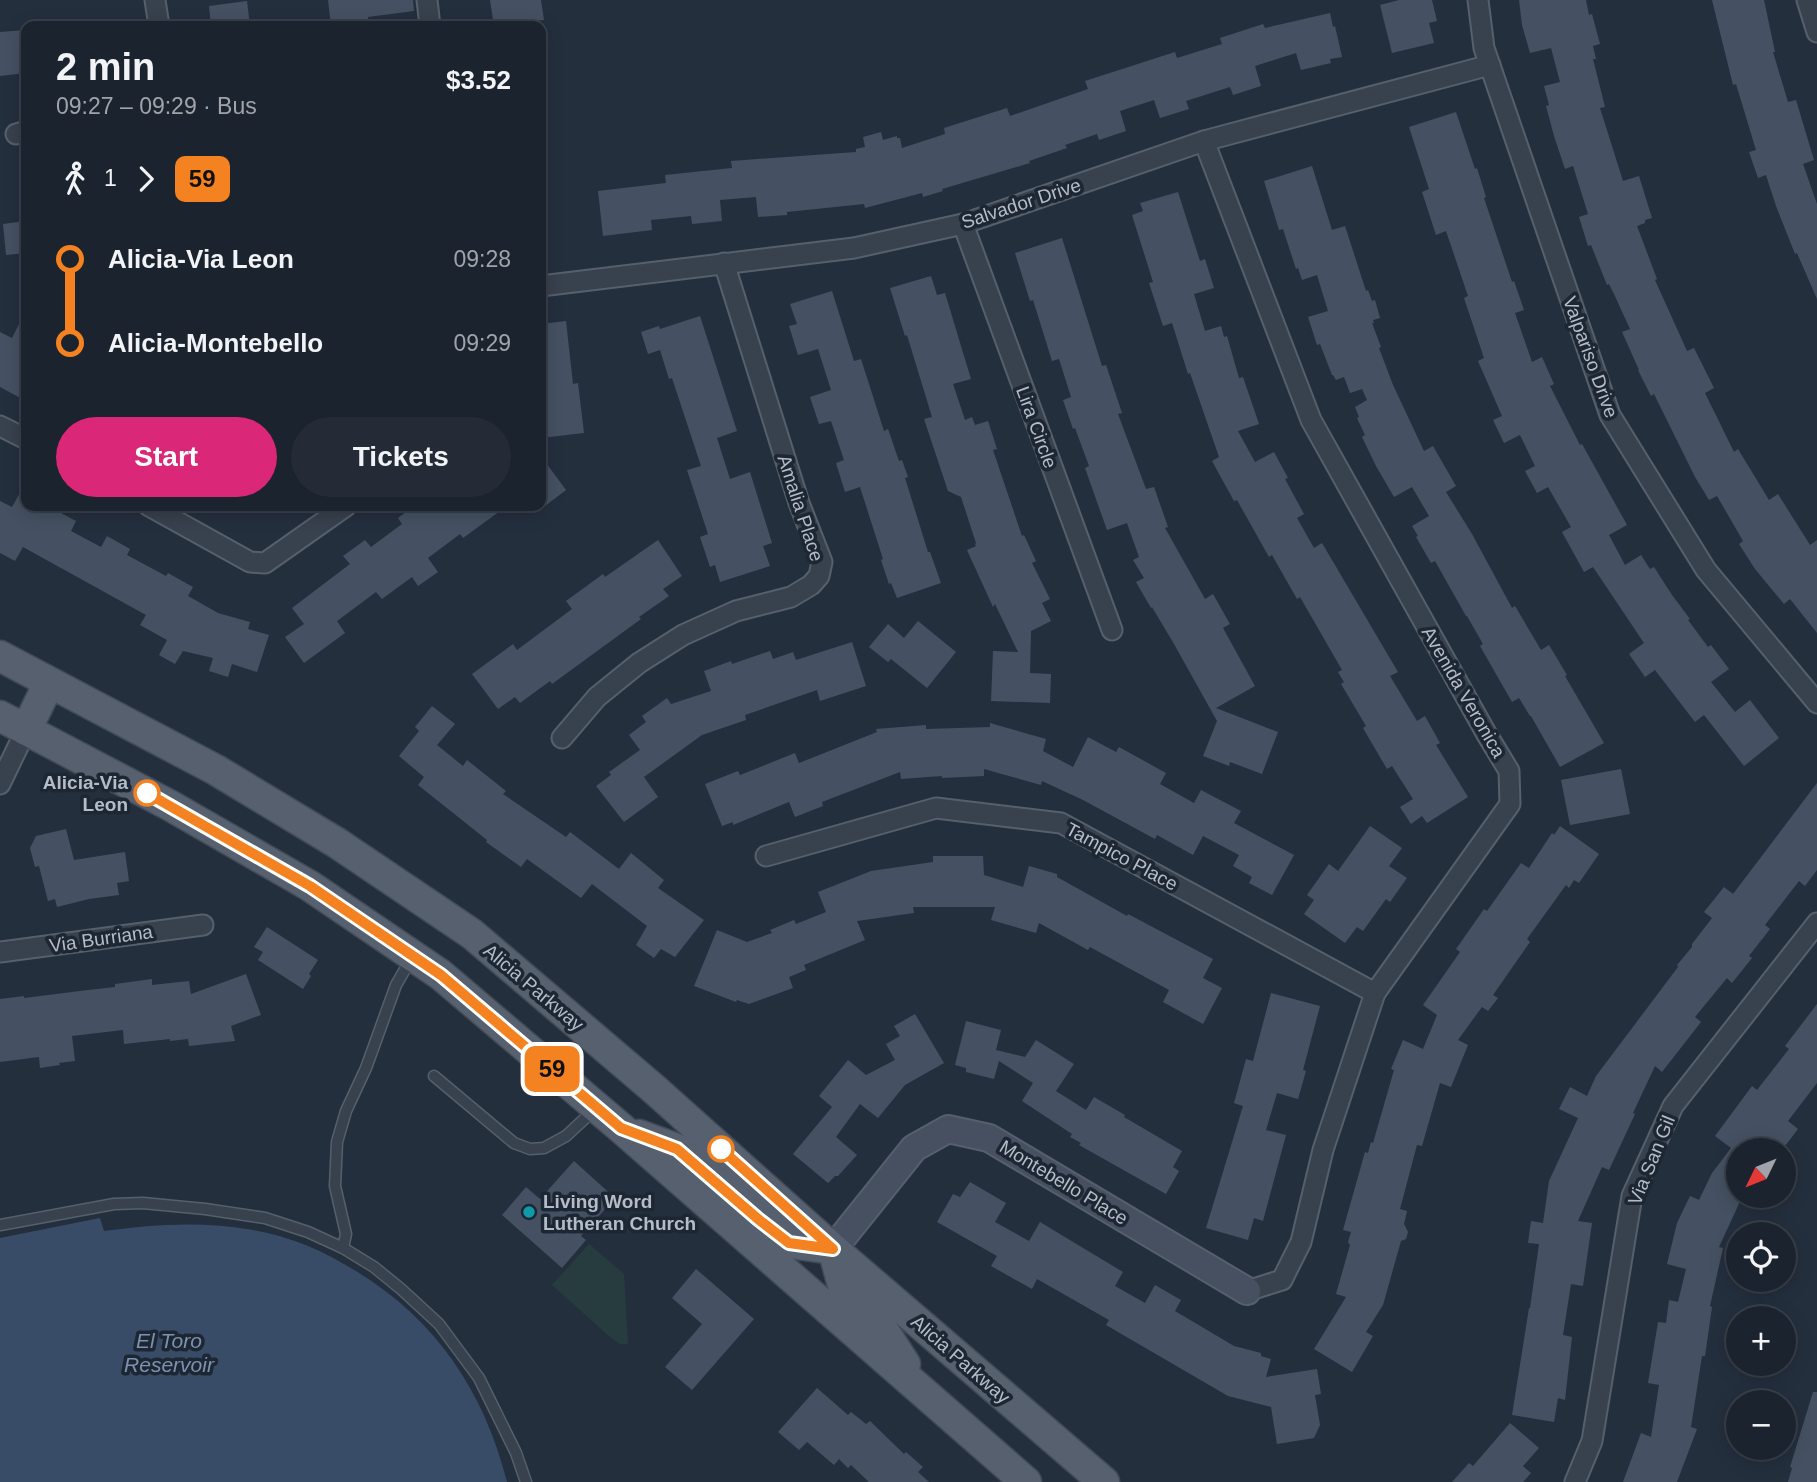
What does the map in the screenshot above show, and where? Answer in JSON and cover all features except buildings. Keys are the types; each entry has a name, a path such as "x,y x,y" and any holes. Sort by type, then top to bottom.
{"main road":[{"name":"Alicia Parkway","path":"0,656 228,777 337,843 472,934 654,1089 833,1249 1104,1482"},
{"path":"26,730 49,682"},
{"path":"0,716 171,806 310,886 441,975 621,1128 1026,1482"},
{"path":"621,1128 677,1149 789,1243 833,1249 844,1289 877,1322 922,1392"}],"street":[{"path":"155,0 158,21"},
{"path":"427,0 429,21"},
{"name":"Valpariso Drive","path":"1478,0 1484,48 1610,415 1706,570 1817,703"},
{"path":"1807,0 1817,32"},
{"name":"Salvador Drive","path":"546,285 854,248 963,224 1204,141 1490,65"},
{"name":"Avenida Veronica","path":"1204,141 1311,420 1509,771 1510,804 1376,993 1323,1150 1301,1242 1282,1280 1247,1291"},
{"name":"Lira Circle","path":"963,224 1112,630"},
{"name":"Amalia Place","path":"562,738 597,697 639,663 683,635 736,611 791,597 811,585 819,576 822,562 799,503 724,263"},
{"path":"0,426 21,436"},
{"path":"158,511 250,562 265,563 338,511"},
{"path":"0,784 26,730"},
{"name":"Tampico Place","path":"766,856 936,807 1061,823 1376,993"},
{"name":"Via San Gil","path":"1575,1482 1592,1441 1632,1196 1673,1107 1817,923"},
{"name":"Via Burriana","path":"0,952 203,925"},
{"name":"Montebello Place","path":"833,1249 914,1149 948,1129 989,1138 1247,1291"}],"lane":[{"path":"343,1248 346,1234 335,1186 337,1142 346,1111 370,1058 396,985 413,956"},
{"path":"434,1076 514,1143 530,1149 544,1148 566,1136 597,1108"},
{"path":"0,1225 114,1204 143,1203 265,1218 308,1232 343,1248 374,1267 439,1324 479,1378 516,1453 526,1482"}],"green space":[{"path":"589,1244 624,1274 628,1344 620,1344 610,1337 552,1285"}],"water":[{"name":"El Toro Reservoir","path":"100,1218 104,1231 160,1225 197,1225 234,1227 267,1233 306,1245 356,1271 385,1290 410,1312 433,1335 453,1361 485,1418 507,1482 0,1482 0,1238"}],"bus line":[{"name":"59","path":"147,793 310,886 441,975 621,1128 677,1149 789,1243 833,1249 721,1149"}],"place":[{"name":"Alicia-Via Leon","path":"147,793"},
{"name":"Living Word Lutheran Church","path":"529,1212"}]}
